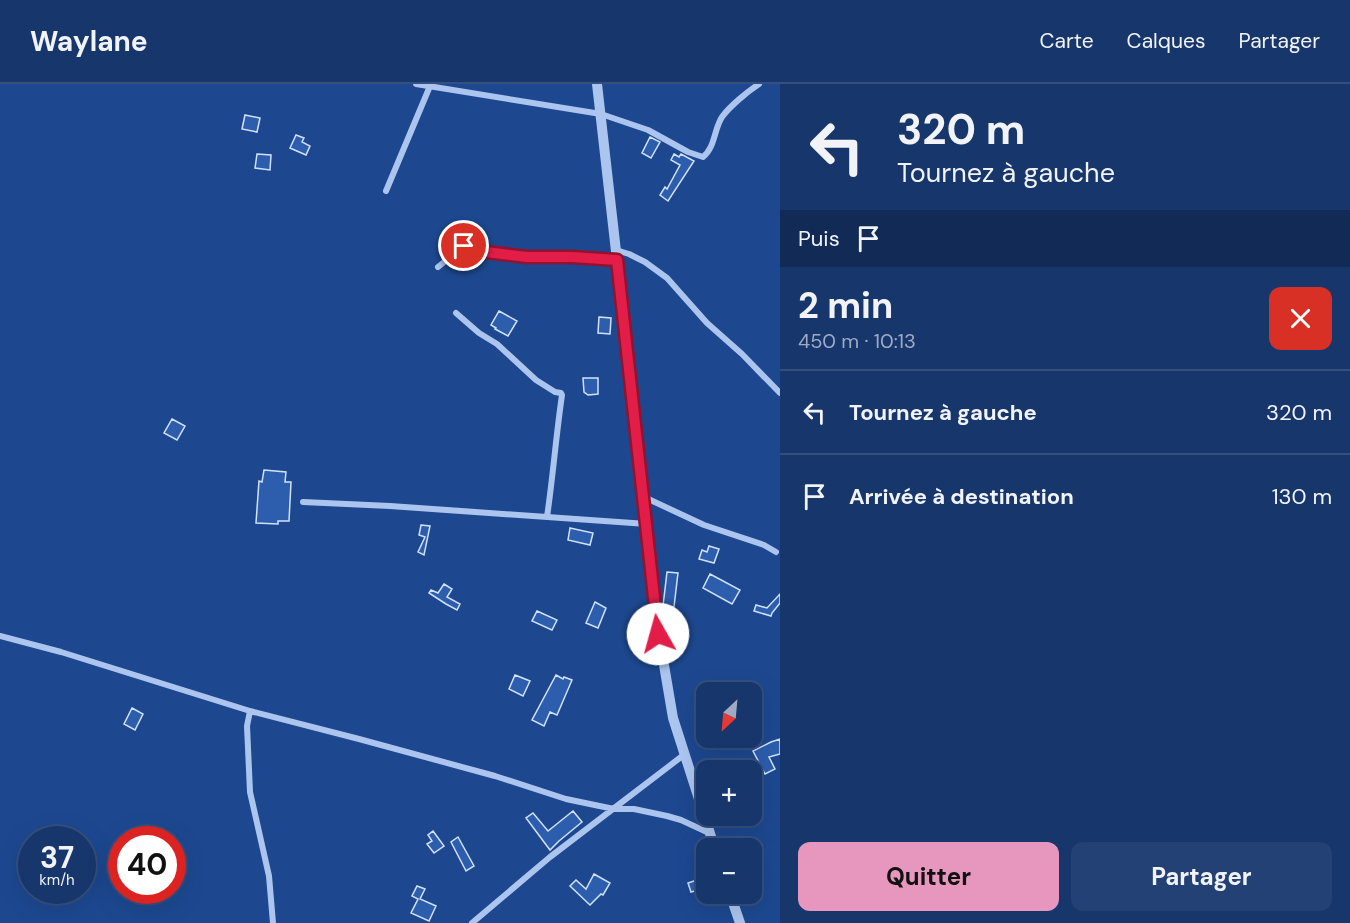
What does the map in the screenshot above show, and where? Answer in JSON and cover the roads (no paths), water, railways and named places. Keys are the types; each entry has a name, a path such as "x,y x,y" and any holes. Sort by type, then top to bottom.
{"street":[{"path":"416,84 601,114 648,130 688,152 703,156 708,152 722,117 759,84"},
{"path":"597,84 663,666 673,718 711,838"},
{"path":"386,190 430,86"},
{"path":"438,267 464,246 486,252 527,257 629,254 667,278 707,323 758,369 780,393"},
{"path":"456,313 479,333 497,344 536,380 555,392 561,393 547,517"},
{"path":"644,497 704,525 764,545 776,552"},
{"path":"303,502 647,524"},
{"path":"0,636 61,652 250,711 483,773 566,799 667,816 709,833"},
{"path":"250,711 248,726 250,792 269,876 273,923"},
{"path":"472,923 550,857 685,754"},
{"path":"733,904 740,923"}]}
